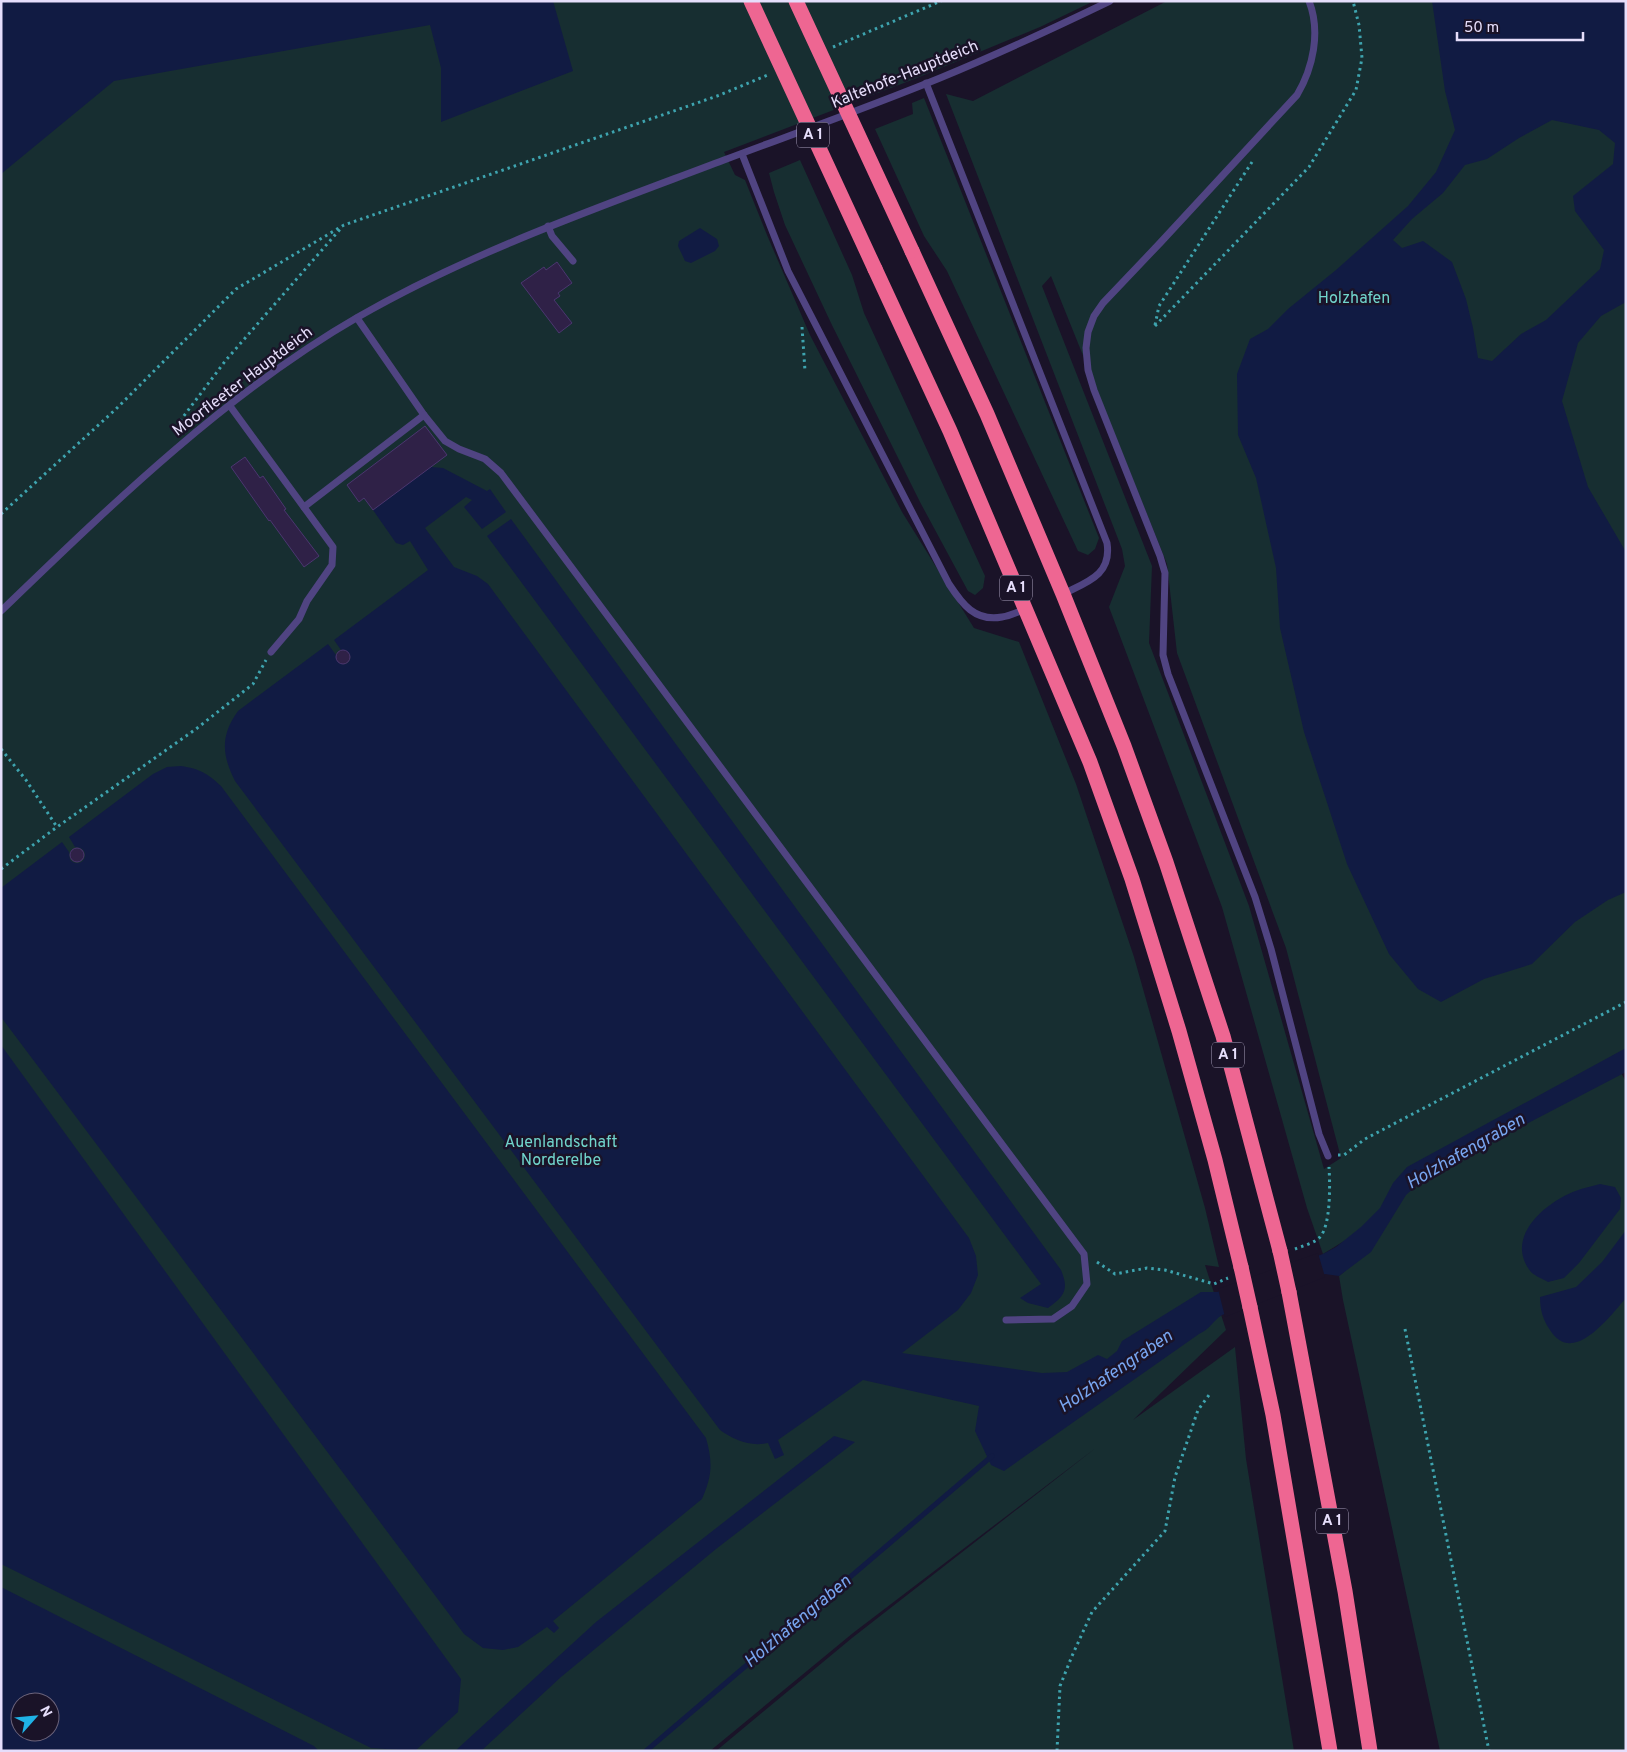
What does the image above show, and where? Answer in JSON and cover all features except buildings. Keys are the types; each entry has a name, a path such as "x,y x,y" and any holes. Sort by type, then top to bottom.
{"highway":[{"name":"A 1","path":"751,1 950,431 1090,762 1132,879 1180,1031 1215,1160 1250,1307 1273,1415 1330,1751"},
{"name":"A 1","path":"796,1 986,414 1063,594 1124,746 1166,862 1223,1036 1280,1251 1345,1591 1370,1751"}],"lane":[{"name":"Kaltehofe-Hauptdeich","path":"566,219 926,83 1029,39 1110,1"},
{"path":"1309,1 1314,23 1312,61 1306,80 1297,95 1103,303 1094,316 1088,332 1086,348 1088,370 1094,390 1160,556 1165,574 1162,642 1168,674 1260,915 1319,1134 1328,1156"},
{"path":"926,83 1106,543 1108,551 1106,561 1100,572 1091,580 1063,594"},
{"path":"742,154 788,271 800,296 949,584 969,611 982,616 1002,617 1026,609"},
{"name":"Moorfleeter Hauptdeich","path":"1,611 174,451 230,406 309,348 357,318 406,291 462,264 566,219"},
{"path":"548,226 552,236 572,262"},
{"path":"357,318 424,415 445,441 459,449 485,459 501,473 1084,1254 1087,1284 1072,1306 1053,1319 1006,1320"},
{"path":"230,406 333,547 332,565 307,601 299,619 271,652"},
{"path":"304,507 424,415"}],"path":[{"path":"1255,155 1248,170 1159,306 1155,326 1310,167 1356,90 1362,58 1359,25 1354,1"},
{"path":"1,514 105,419 236,289 344,225 720,95"},
{"path":"174,451 174,438 180,421 220,367 344,225"},
{"path":"805,371 802,325 812,319"},
{"path":"1,869 196,729 253,684 271,652"},
{"path":"1,749 26,780 57,827"},
{"path":"1328,1156 1344,1155 1365,1139 1626,1002"},
{"path":"1084,1254 1115,1274 1147,1268 1165,1270 1214,1284 1217,1283"},
{"path":"1405,1329 1489,1751"},
{"path":"1057,1751 1060,1686 1092,1612 1165,1531 1175,1477 1198,1410 1209,1395"}],"green space":[{"name":"Auenlandschaft Norderelbe","path":"1,1 1094,1 1040,27 917,78 724,152 735,175 745,180 810,335 902,512 974,628 1019,642 1076,784 1134,957 1205,1208 1219,1267 1205,1265 1226,1330 1133,1420 1235,1347 1246,1459 1294,1751 716,1751 852,1638 1097,1447 853,1633 710,1751 1,1751"},
{"name":"Holzhafen","path":"1167,1 1626,1 1626,1049 1612,1056 1626,1082 1626,1751 1440,1751 1343,1300 1339,1276 1344,1272 1344,1241 1323,1254 1307,1208 1222,907 1109,607 1125,566 1122,549 946,94 973,101","holes":["1051,276 1167,564 1177,653 1286,948 1341,1158 1324,1169 1249,906 1149,643 1152,566 1042,286"]},
{"path":"924,98 1099,538 1095,549 1088,555 1078,551 947,271 924,236 875,129 913,114 912,103"},
{"path":"800,160 852,275 864,313 985,576 983,588 975,595 968,591 920,502 831,323 785,225 769,173"}],"water":[{"path":"1,1 553,1 573,71 441,122 441,68 430,25 114,81 1,174"},
{"path":"1432,1 1626,1 1626,302 1601,316 1578,343 1562,401 1588,487 1626,552 1626,892 1608,900 1575,922 1532,964 1484,979 1441,1002 1418,989 1389,954 1347,864 1304,732 1280,628 1276,568 1256,478 1238,435 1237,374 1250,339 1268,329 1288,309 1336,270 1408,206 1436,172 1455,130 1445,91","holes":["1552,120 1599,130 1615,143 1613,164 1573,196 1575,211 1604,250 1600,269 1546,320 1521,334 1492,361 1478,358 1466,299 1452,262 1423,241 1402,248 1393,240 1412,219 1443,193 1465,165 1487,159 1519,138"]},
{"path":"700,228 717,239 719,246 715,251 691,263 685,261 678,246 679,241"},
{"path":"431,467 443,468 487,491 490,489 506,512 482,529 464,507 472,500 466,497 425,528 454,567 477,576 488,584 969,1238 976,1256 978,1275 971,1293 958,1310 902,1353 1042,1373 1067,1372 1098,1355 1107,1359 1117,1351 1122,1341 1201,1292 1217,1292 1323,1254 1336,1247 1361,1227 1380,1208 1393,1183 1407,1167 1626,1048 1626,1072 1427,1176 1406,1195 1371,1252 1339,1276 1325,1274 1222,1315 1206,1330 1004,1471 991,1465 975,1431 979,1406 863,1380 778,1440 784,1455 775,1459 768,1443 742,1442 731,1437 720,1430 235,781 227,763 225,754 226,737 232,720 238,711 328,644 336,655 337,661 341,664 348,663 350,660 349,654 341,650 334,640 428,570 410,541 403,545 396,543 373,510"},
{"path":"511,519 1061,1270 1065,1282 1064,1292 1048,1308 1028,1303 1020,1298 1041,1284 487,536"},
{"path":"181,766 203,772 221,786 706,1438 710,1455 710,1476 702,1499 553,1621 559,1628 554,1633 547,1627 518,1647 503,1650 483,1648 464,1634 1,1017 1,888 62,842 69,852 70,860 75,863 82,861 85,858 84,851 81,848 75,847 69,837 153,774 167,767"},
{"path":"1,1045 461,1679 458,1712 415,1751 371,1748 1,1564"},
{"path":"1600,1184 1615,1187 1621,1198 1620,1209 1579,1263 1564,1278 1548,1282 1531,1272 1524,1259 1522,1245 1533,1221 1543,1210 1568,1194"},
{"path":"1626,1230 1626,1298 1591,1335 1580,1341 1569,1343 1559,1340 1545,1322 1541,1311 1540,1297 1576,1287 1602,1262"},
{"path":"834,1436 855,1442 716,1549 561,1677 481,1751 455,1751 596,1622"},
{"path":"1,1587 314,1746 319,1751 1,1751"}],"pier":[{"path":"1318,1253 1325,1277 1225,1317 1218,1289"}],"waterway":[{"name":"Holzhafengraben","path":"646,1751 992,1456"}]}
